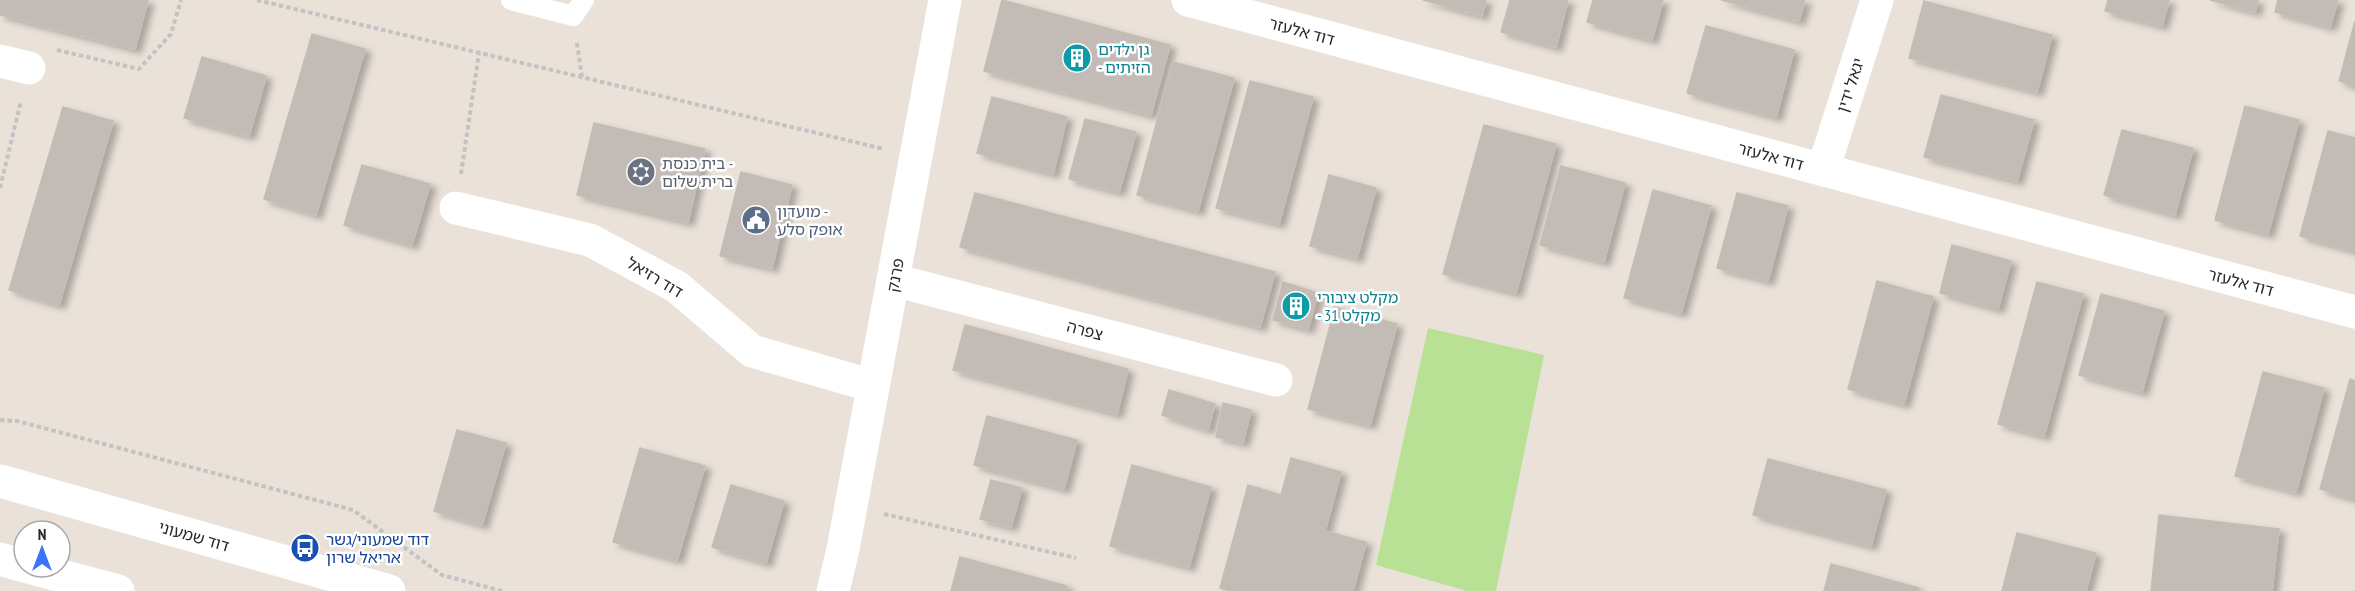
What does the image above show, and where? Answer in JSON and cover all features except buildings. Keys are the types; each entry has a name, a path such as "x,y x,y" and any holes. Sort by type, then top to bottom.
{"street":[{"name":"פרנק","path":"833,591 852,507 945,0"},
{"name":"דוד אלעזר","path":"1188,0 2355,312"},
{"name":"יגאל ידין","path":"1823,170 1877,0"},
{"name":"דוד רזיאל","path":"456,208 590,240 677,287 752,351 873,386"},
{"name":"צפרה","path":"894,280 1276,380"},
{"name":"דוד שמעוני","path":"0,481 389,591"},
{"name":"פרנק","path":"843,549 844,591"},
{"path":"72,579 118,591"}],"lane":[{"path":"511,0 579,8"}],"path":[{"path":"0,188 14,65 59,49 139,69 171,34 180,0"},
{"path":"257,0 916,157"},
{"path":"579,8 582,77"},
{"path":"456,208 479,53"},
{"path":"0,420 17,421 353,510 442,575 502,591"},
{"path":"852,507 1076,558"}],"green space":[{"path":"1428,328 1544,355 1496,591 1467,591 1376,565"}],"place":[{"name":"גן ילדים - הזיתים","path":"1077,58"},
{"name":"בית כנסת - ברית שלום","path":"641,172"},
{"name":"מועדון - אופק סלע","path":"756,220"},
{"name":"מקלט ציבורי - מקלט 31","path":"1296,306"},
{"name":"דוד שמעוני/גשר אריאל שרון","path":"305,548"}]}
